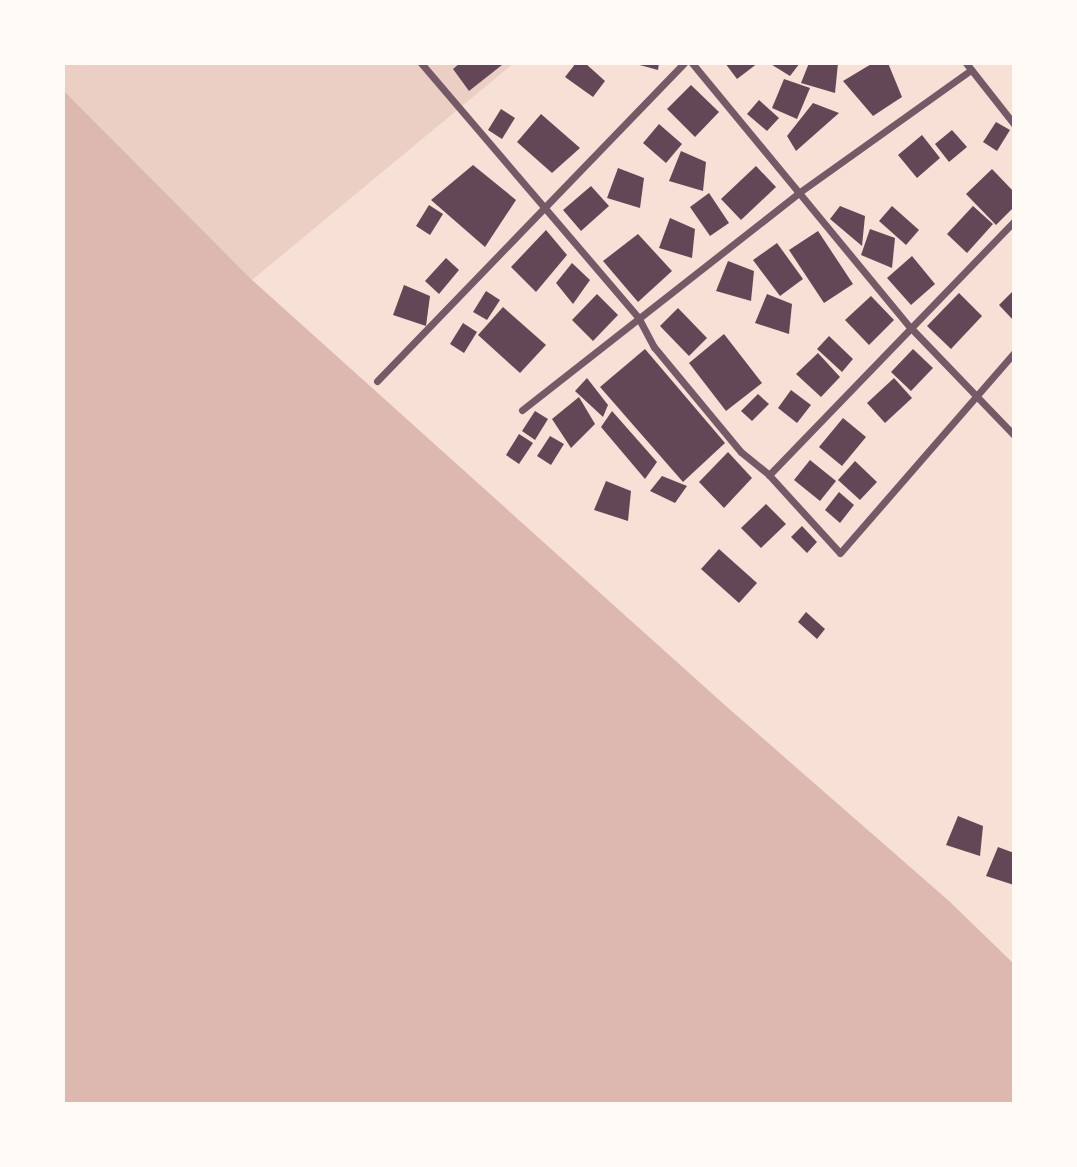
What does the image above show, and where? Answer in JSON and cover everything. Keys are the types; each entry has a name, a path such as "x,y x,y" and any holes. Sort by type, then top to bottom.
{"street":[{"path":"421,63 638,317 654,347 741,452 769,475 840,553 1014,353"},
{"path":"377,381 546,209 684,63"},
{"path":"692,63 797,194 911,327 1014,435"},
{"path":"522,410 797,194 969,66 1014,124"},
{"path":"769,475 1014,221"}],"shaded area":[{"path":"63,63 514,63 252,280 63,90"},
{"path":"63,90 252,280 727,707 949,901 1014,964 1014,1104 63,1104"}],"building":[{"path":"460,63 502,65 469,91 453,69"},
{"path":"576,63 585,63 605,81 593,97 565,77"},
{"path":"659,63 658,70 636,64"},
{"path":"725,63 758,63 737,79"},
{"path":"769,63 800,63 790,76"},
{"path":"809,63 838,63 835,93 801,83"},
{"path":"873,63 888,63 902,97 873,116 843,81"},
{"path":"784,79 810,88 797,119 772,108"},
{"path":"691,85 719,112 695,137 667,109"},
{"path":"759,100 779,118 767,131 747,114"},
{"path":"813,103 839,113 796,151 787,136"},
{"path":"501,109 515,118 502,139 488,130"},
{"path":"541,114 580,148 552,173 517,142"},
{"path":"996,122 1010,130 997,151 983,142"},
{"path":"659,124 682,144 666,163 643,143"},
{"path":"952,130 967,147 949,162 935,144"},
{"path":"922,135 940,158 917,178 898,155"},
{"path":"681,151 706,162 703,191 669,181"},
{"path":"473,165 516,200 485,247 431,200"},
{"path":"756,166 776,187 741,220 721,199"},
{"path":"618,168 644,178 640,208 607,198"},
{"path":"992,169 1014,192 1014,207 996,225 966,194"},
{"path":"591,186 609,206 581,231 563,210"},
{"path":"709,193 729,223 710,236 690,207"},
{"path":"429,205 443,214 430,235 416,226"},
{"path":"840,206 865,216 862,246 830,219"},
{"path":"892,206 919,230 906,245 879,221"},
{"path":"973,206 993,224 967,253 947,234"},
{"path":"670,218 695,229 692,258 659,248"},
{"path":"870,229 895,238 892,268 861,255"},
{"path":"546,230 567,255 536,292 511,267"},
{"path":"818,231 853,284 824,303 789,250"},
{"path":"638,234 672,271 638,302 603,261"},
{"path":"777,243 803,279 780,296 753,260"},
{"path":"912,256 935,284 911,305 887,278"},
{"path":"446,258 459,270 439,294 425,281"},
{"path":"728,261 754,271 751,301 716,291"},
{"path":"572,263 590,280 573,304 556,283"},
{"path":"404,285 430,296 426,326 393,315"},
{"path":"1014,290 1014,321 999,305"},
{"path":"486,291 500,300 487,320 473,312"},
{"path":"959,293 982,316 951,349 927,326"},
{"path":"597,294 618,315 593,341 572,320"},
{"path":"767,294 792,304 789,334 755,323"},
{"path":"871,296 894,320 869,345 845,320"},
{"path":"503,307 546,345 520,373 478,335"},
{"path":"678,308 707,338 689,356 660,326"},
{"path":"463,323 477,332 464,353 450,344"},
{"path":"724,334 762,383 726,411 689,363"},
{"path":"829,336 853,359 842,372 817,349"},
{"path":"645,349 725,443 683,482 600,387"},
{"path":"913,349 933,368 911,391 891,372"},
{"path":"818,353 840,377 821,397 796,374"},
{"path":"587,378 608,405 603,417 575,391"},
{"path":"894,378 912,398 885,423 867,403"},
{"path":"791,390 811,405 797,423 778,408"},
{"path":"758,394 769,404 752,421 741,411"},
{"path":"579,397 595,424 571,448 552,419"},
{"path":"535,411 548,419 535,440 522,431"},
{"path":"612,411 657,462 645,479 601,427"},
{"path":"843,418 866,437 842,466 819,447"},
{"path":"519,434 533,443 519,464 506,455"},
{"path":"550,436 564,444 551,465 537,456"},
{"path":"728,452 752,478 724,508 699,482"},
{"path":"810,460 836,481 820,501 794,480"},
{"path":"855,461 877,482 860,500 838,480"},
{"path":"662,476 687,486 675,503 650,491"},
{"path":"606,481 631,491 628,521 594,510"},
{"path":"839,492 854,505 840,523 825,510"},
{"path":"766,504 786,524 761,548 741,528"},
{"path":"802,526 817,542 807,553 791,537"},
{"path":"719,549 757,583 739,603 701,569"},
{"path":"806,612 825,629 817,639 798,622"},
{"path":"958,816 983,826 980,856 946,845"},
{"path":"998,847 1014,853 1014,885 986,876"}]}
